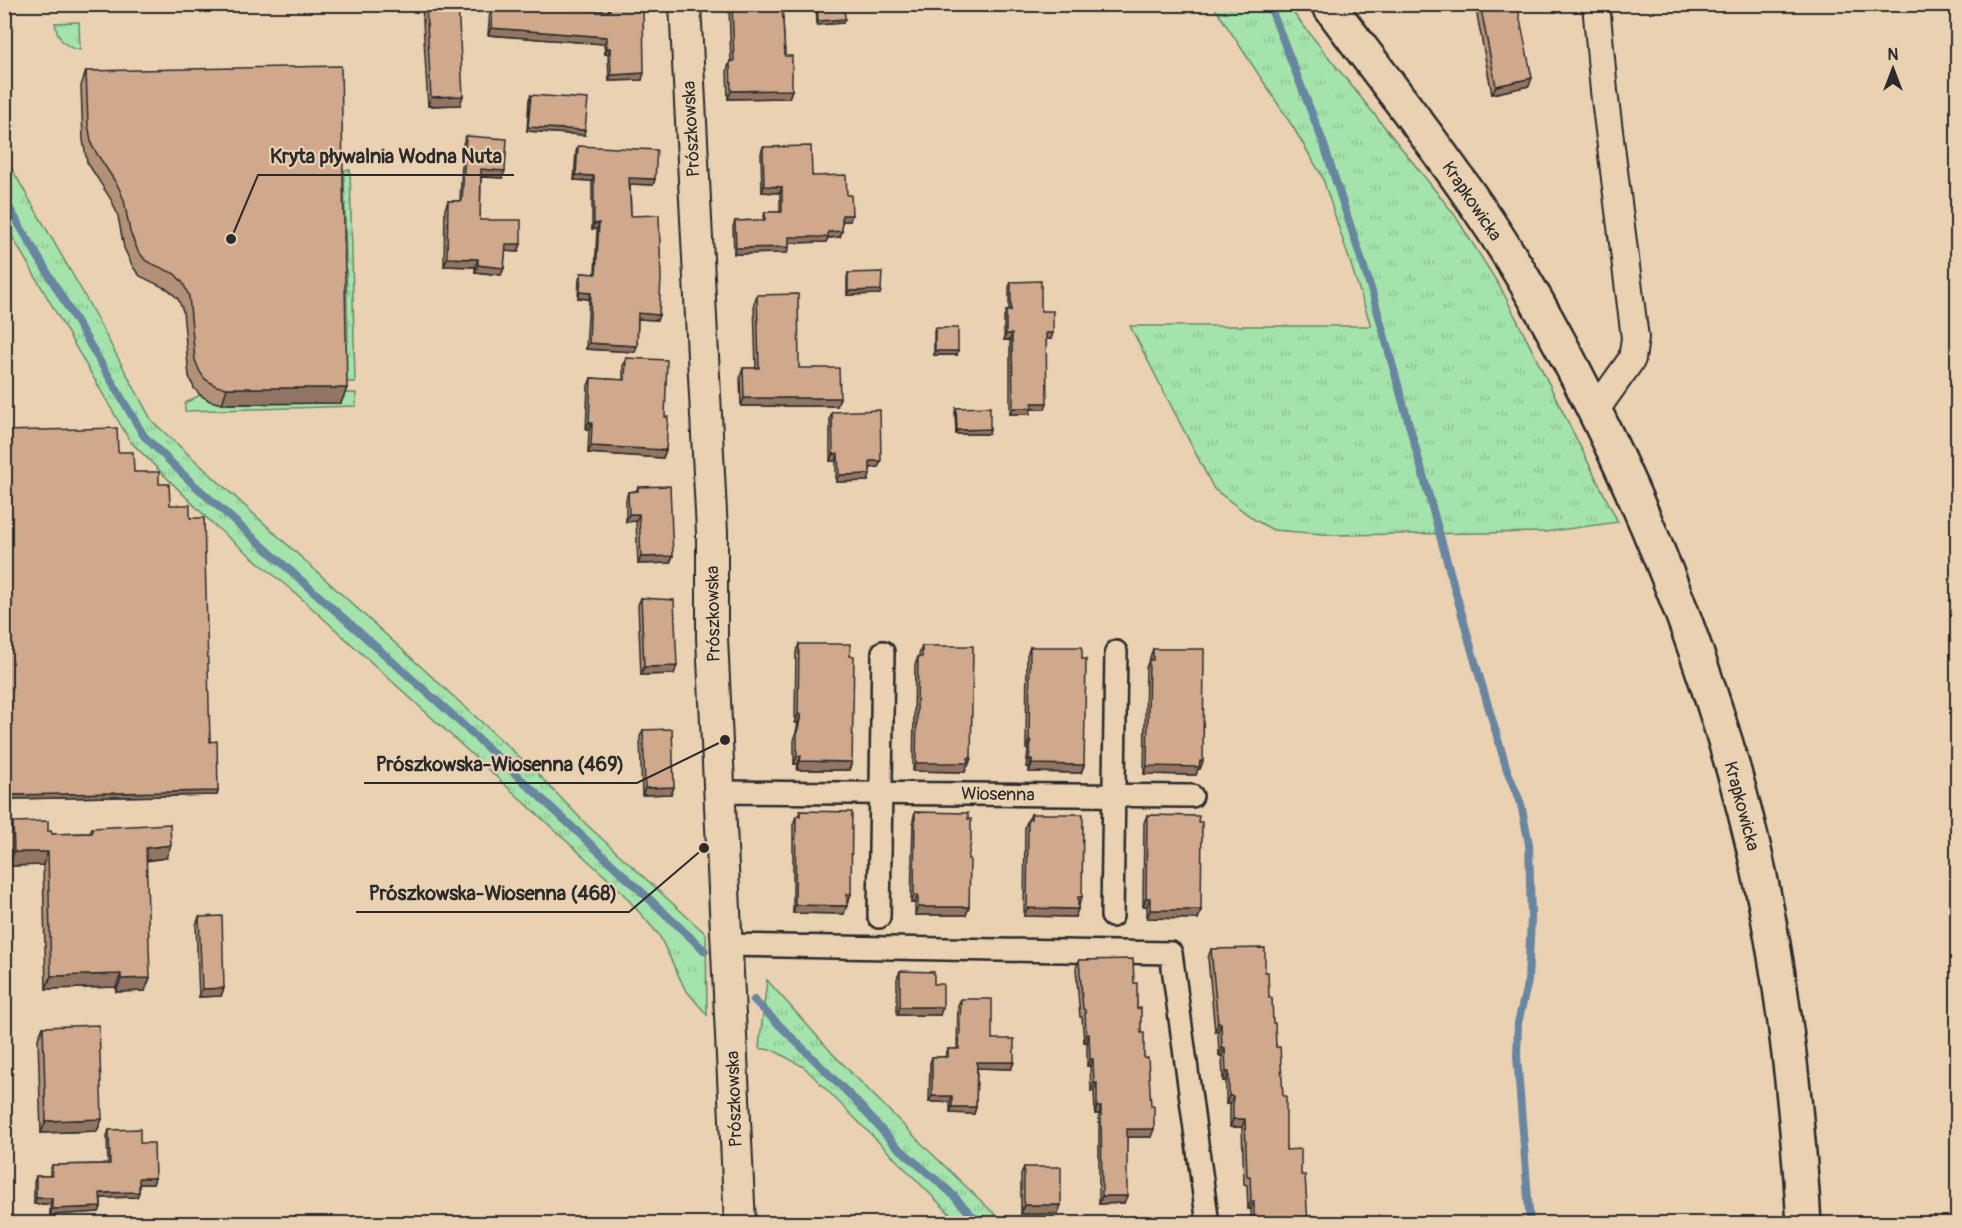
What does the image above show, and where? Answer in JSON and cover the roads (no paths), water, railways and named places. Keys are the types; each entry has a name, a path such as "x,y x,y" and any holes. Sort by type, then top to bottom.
{"main road":[{"name":"Prószkowska","path":"685,4 711,521 712,638 740,1224"},
{"name":"Krapkowicka","path":"1328,4 1480,209 1532,295 1595,411 1677,596 1712,696 1739,788 1759,872 1779,977 1792,1080 1804,1224"}],"street":[{"path":"1595,411 1632,359 1635,338 1604,91 1596,4"},
{"path":"879,916 883,652"},
{"path":"1112,916 1116,652"},
{"name":"Wiosenna","path":"719,792 1192,795"},
{"path":"725,945 1171,953 1208,1224"}],"waterway":[{"path":"1269,4 1323,142 1373,295 1474,658 1507,770 1521,804 1529,844 1531,918 1528,981 1518,1023 1517,1056 1530,1224"},
{"path":"4,199 144,436 192,483 448,711 705,951"},
{"path":"754,1000 855,1100 894,1144 949,1191 980,1224"}],"place":[{"name":"Kryta pływalnia Wodna Nuta","path":"231,239"},
{"name":"Prószkowska-Wiosenna (469)","path":"725,740"},
{"name":"Prószkowska-Wiosenna (468)","path":"704,848"}]}
